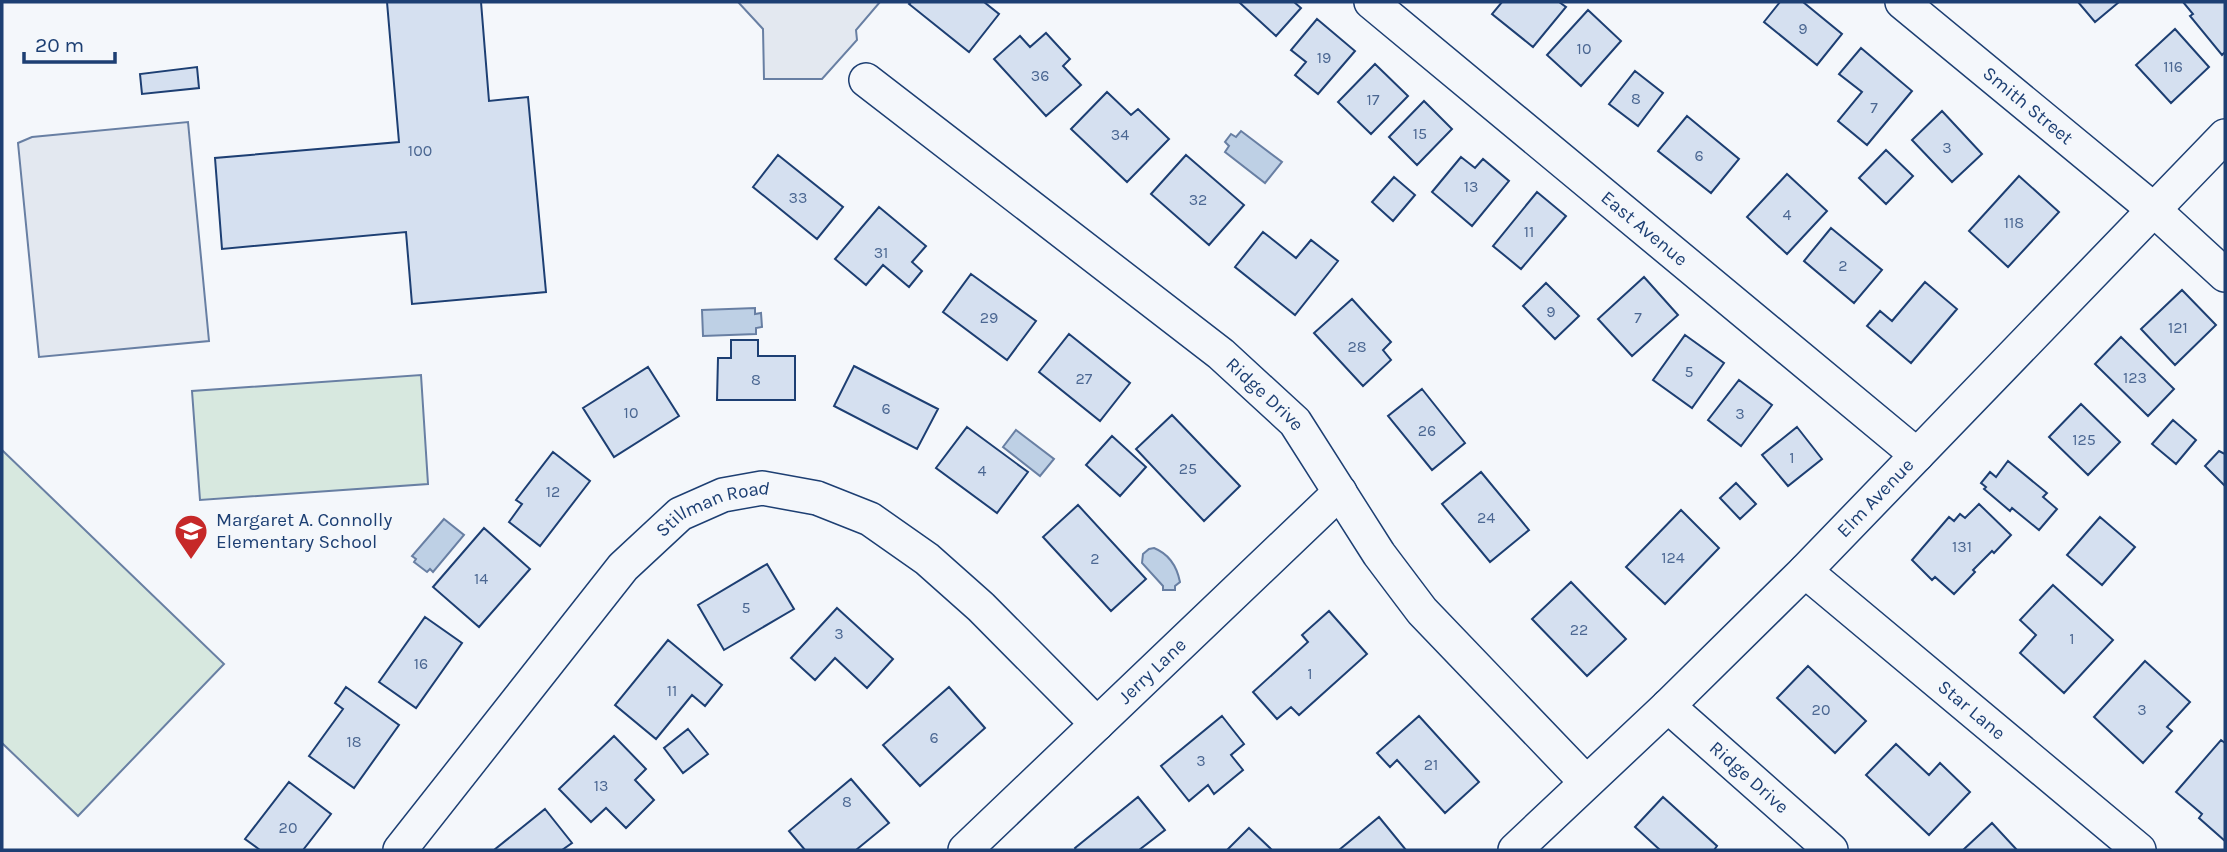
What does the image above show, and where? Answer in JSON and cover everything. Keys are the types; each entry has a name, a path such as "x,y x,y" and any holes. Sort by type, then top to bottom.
{"street":[{"name":"East Avenue","path":"1371,2 1917,455"},
{"name":"Smith Street","path":"1902,2 2153,209 2225,275"},
{"name":"Ridge Drive","path":"866,80 1221,354 1295,422 1378,554 1422,611 1586,782"},
{"name":"Elm Avenue","path":"1515,850 1668,706 1805,571 2225,136"},
{"name":"Stillman Road","path":"400,850 623,567 680,514 723,495 762,488 817,498 870,519 927,559 981,607 1097,724"},
{"name":"Jerry Lane","path":"965,850 1340,492"},
{"name":"Star Lane","path":"1805,571 2139,850"},
{"name":"Ridge Drive","path":"1668,706 1831,850"}],"shaded area":[{"path":"738,2 880,2 856,30 857,40 822,79 764,79 763,29"},
{"path":"188,122 209,341 39,357 18,143 32,137"},
{"path":"421,375 428,484 200,500 192,391"},
{"path":"2,450 224,664 78,816 2,743"}],"water":[{"path":"1241,131 1282,162 1265,183 1225,152 1229,146 1225,142 1231,134 1236,137"},
{"path":"755,308 755,314 761,313 762,327 756,328 756,334 703,336 702,310"},
{"path":"1016,430 1054,459 1040,476 1003,447"},
{"path":"444,519 464,535 433,572 430,569 427,572 414,562 416,559 412,556"},
{"path":"1154,548 1168,557 1177,571 1180,582 1175,586 1175,590 1163,590 1163,586 1142,563 1143,554"}],"building":[{"path":"387,2 481,2 489,101 528,97 546,292 412,304 406,232 222,249 215,158 399,142"},
{"path":"984,2 999,14 969,52 909,4"},
{"path":"1294,2 1301,8 1276,36 1240,3"},
{"path":"1502,2 1559,2 1566,7 1533,47 1492,14"},
{"path":"1780,2 1803,2 1842,34 1817,65 1764,22"},
{"path":"2078,2 2119,2 2095,22"},
{"path":"2183,2 2225,2 2225,52 2222,55 2190,16 2193,14"},
{"path":"1588,10 1621,41 1581,86 1547,55"},
{"path":"1317,19 1355,51 1318,94 1295,75 1306,62 1291,50"},
{"path":"2175,29 2209,67 2171,103 2136,65"},
{"path":"1046,33 1070,59 1063,66 1081,85 1046,116 994,59 1020,36 1030,47"},
{"path":"1861,48 1912,91 1867,145 1838,121 1862,92 1839,74"},
{"path":"1375,64 1408,96 1371,134 1338,102"},
{"path":"197,67 199,88 142,94 140,74"},
{"path":"1635,71 1663,93 1638,126 1609,104"},
{"path":"1107,92 1131,115 1138,109 1169,139 1127,182 1071,129"},
{"path":"1424,101 1452,129 1417,165 1389,137"},
{"path":"1942,111 1982,154 1952,182 1912,140"},
{"path":"1687,116 1739,159 1711,193 1658,151"},
{"path":"1886,150 1913,176 1886,204 1859,178"},
{"path":"778,155 843,207 817,239 753,187"},
{"path":"1186,155 1244,205 1209,245 1151,194"},
{"path":"1461,157 1475,168 1483,159 1509,181 1472,226 1432,192"},
{"path":"1787,174 1827,211 1787,254 1747,217"},
{"path":"2019,176 2059,212 2008,267 1969,231"},
{"path":"1394,177 1415,195 1393,221 1372,202"},
{"path":"1537,192 1566,216 1521,269 1493,246"},
{"path":"879,207 926,246 912,262 922,271 909,287 883,265 866,285 835,259"},
{"path":"1831,228 1882,270 1854,303 1804,261"},
{"path":"1263,232 1296,258 1311,240 1338,261 1295,315 1235,267"},
{"path":"971,274 1036,321 1007,360 943,312"},
{"path":"1644,277 1678,315 1632,356 1598,319"},
{"path":"1925,282 1957,309 1911,363 1867,326 1880,311 1892,321"},
{"path":"1546,283 1579,316 1555,339 1523,306"},
{"path":"2182,290 2216,325 2175,365 2141,329"},
{"path":"1352,299 1391,342 1383,350 1391,360 1363,386 1314,333"},
{"path":"1069,334 1130,383 1100,421 1039,372"},
{"path":"1685,335 1724,363 1692,408 1653,380"},
{"path":"2121,337 2174,389 2148,416 2095,364"},
{"path":"731,340 758,340 758,356 795,356 795,400 717,400 718,358 731,358"},
{"path":"854,366 938,409 917,449 834,406"},
{"path":"648,367 679,416 614,457 583,408"},
{"path":"1739,380 1772,405 1741,446 1708,420"},
{"path":"1422,389 1465,443 1432,470 1388,416"},
{"path":"2081,404 2120,442 2088,475 2049,437"},
{"path":"1172,415 1240,486 1204,521 1136,449"},
{"path":"2173,420 2196,440 2176,464 2152,444"},
{"path":"967,427 1028,472 997,513 936,468"},
{"path":"1797,427 1822,459 1788,486 1762,455"},
{"path":"1112,436 1146,467 1120,496 1086,465"},
{"path":"2219,451 2225,454 2225,486 2205,466"},
{"path":"553,452 590,481 540,546 509,522 522,504 516,500"},
{"path":"2008,461 2047,493 2043,497 2057,509 2039,530 2012,508 2010,511 1984,489 1986,487 1981,483 1990,472 1996,477"},
{"path":"1481,472 1529,530 1490,562 1442,504"},
{"path":"1736,483 1756,504 1740,519 1720,498"},
{"path":"1979,504 2011,535 1973,570 1975,572 1954,594 1935,577 1932,580 1912,560 1949,517 1954,521 1960,514 1965,518"},
{"path":"1078,505 1146,579 1111,611 1043,537"},
{"path":"1681,510 1719,548 1665,604 1626,567"},
{"path":"2100,517 2135,547 2102,585 2067,555"},
{"path":"484,528 530,569 479,627 433,587"},
{"path":"767,564 794,609 724,650 698,605"},
{"path":"1571,582 1626,639 1587,676 1532,619"},
{"path":"2053,585 2113,640 2064,693 2020,653 2036,635 2020,620"},
{"path":"837,608 893,659 867,688 835,658 815,680 791,658"},
{"path":"1329,611 1367,654 1299,715 1291,707 1277,719 1253,692 1308,642 1302,635"},
{"path":"425,617 462,643 416,708 379,682"},
{"path":"668,640 722,685 705,706 692,695 656,739 615,705"},
{"path":"2145,661 2190,702 2167,727 2172,731 2143,763 2094,717"},
{"path":"1808,666 1866,721 1835,753 1777,698"},
{"path":"346,687 399,725 354,788 309,756 343,709 335,703"},
{"path":"949,687 985,728 920,786 883,745"},
{"path":"1222,716 1244,744 1231,755 1243,770 1214,794 1208,785 1189,801 1161,766"},
{"path":"1419,716 1479,782 1445,813 1397,760 1390,767 1377,753"},
{"path":"688,729 708,754 683,773 664,748"},
{"path":"614,736 646,769 635,780 654,800 626,828 606,808 591,822 559,789"},
{"path":"2221,740 2225,743 2225,841 2199,818 2202,814 2176,792"},
{"path":"1896,744 1929,775 1940,763 1970,792 1929,835 1866,775"},
{"path":"851,779 889,823 856,850 805,850 789,831"},
{"path":"289,782 331,814 303,850 260,850 245,839"},
{"path":"1138,797 1165,830 1139,850 1076,850 1075,848"},
{"path":"1663,797 1717,846 1714,850 1660,850 1635,827"},
{"path":"545,809 572,843 562,850 494,850"},
{"path":"1379,817 1406,850 1339,850"},
{"path":"1992,823 2017,850 1963,850"},
{"path":"1249,828 1272,850 1227,850"}],"place":[{"name":"Margaret A. Connolly Elementary School","path":"191,561"}]}
